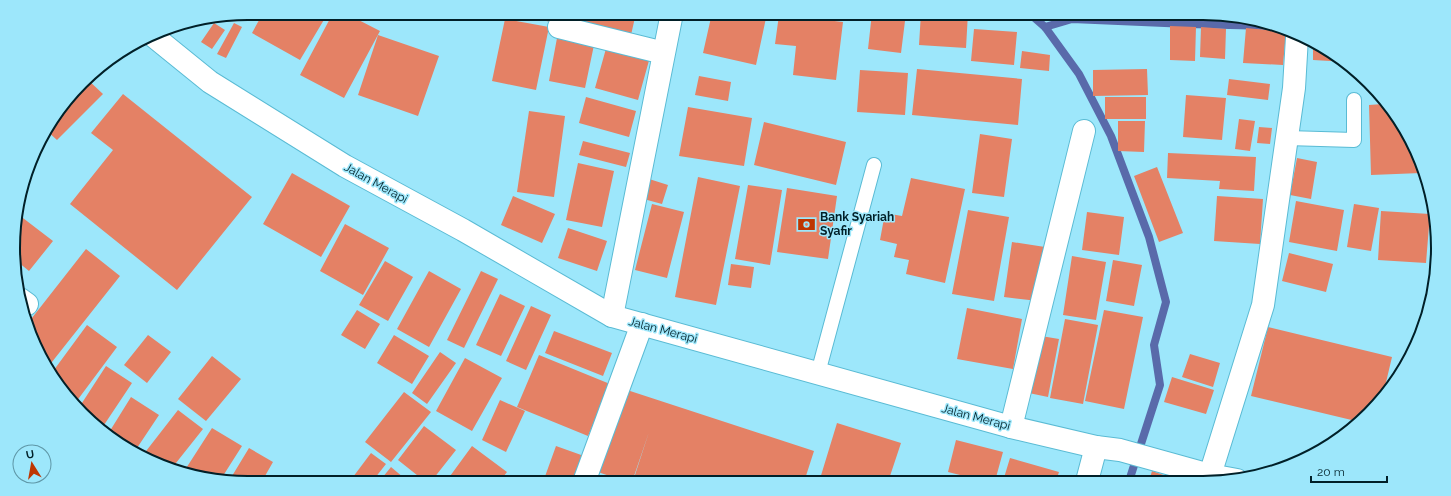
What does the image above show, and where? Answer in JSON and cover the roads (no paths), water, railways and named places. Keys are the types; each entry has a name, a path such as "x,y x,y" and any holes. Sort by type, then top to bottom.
{"street":[{"path":"612,316 671,20"},
{"path":"559,27 664,53"},
{"name":"Jalan Merapi","path":"157,39 210,82 345,166 462,230 612,316 1011,427 1096,447 1120,450 1215,476"},
{"path":"1210,475 1263,305 1294,88 1297,40"},
{"path":"1011,427 1084,131"},
{"path":"586,476 642,324"},
{"path":"1088,476 1096,447"}],"lane":[{"path":"1287,138 1354,140 1354,100"},
{"path":"818,373 874,166"}],"waterway":[{"path":"1037,20 1045,27 1079,74 1111,136 1149,237 1166,302 1154,345 1160,385 1131,476"},
{"path":"1045,27 1069,20"},
{"path":"1095,20 1253,26"}],"place":[{"name":"Bank Syariah Syafir","path":"807,224"}]}
